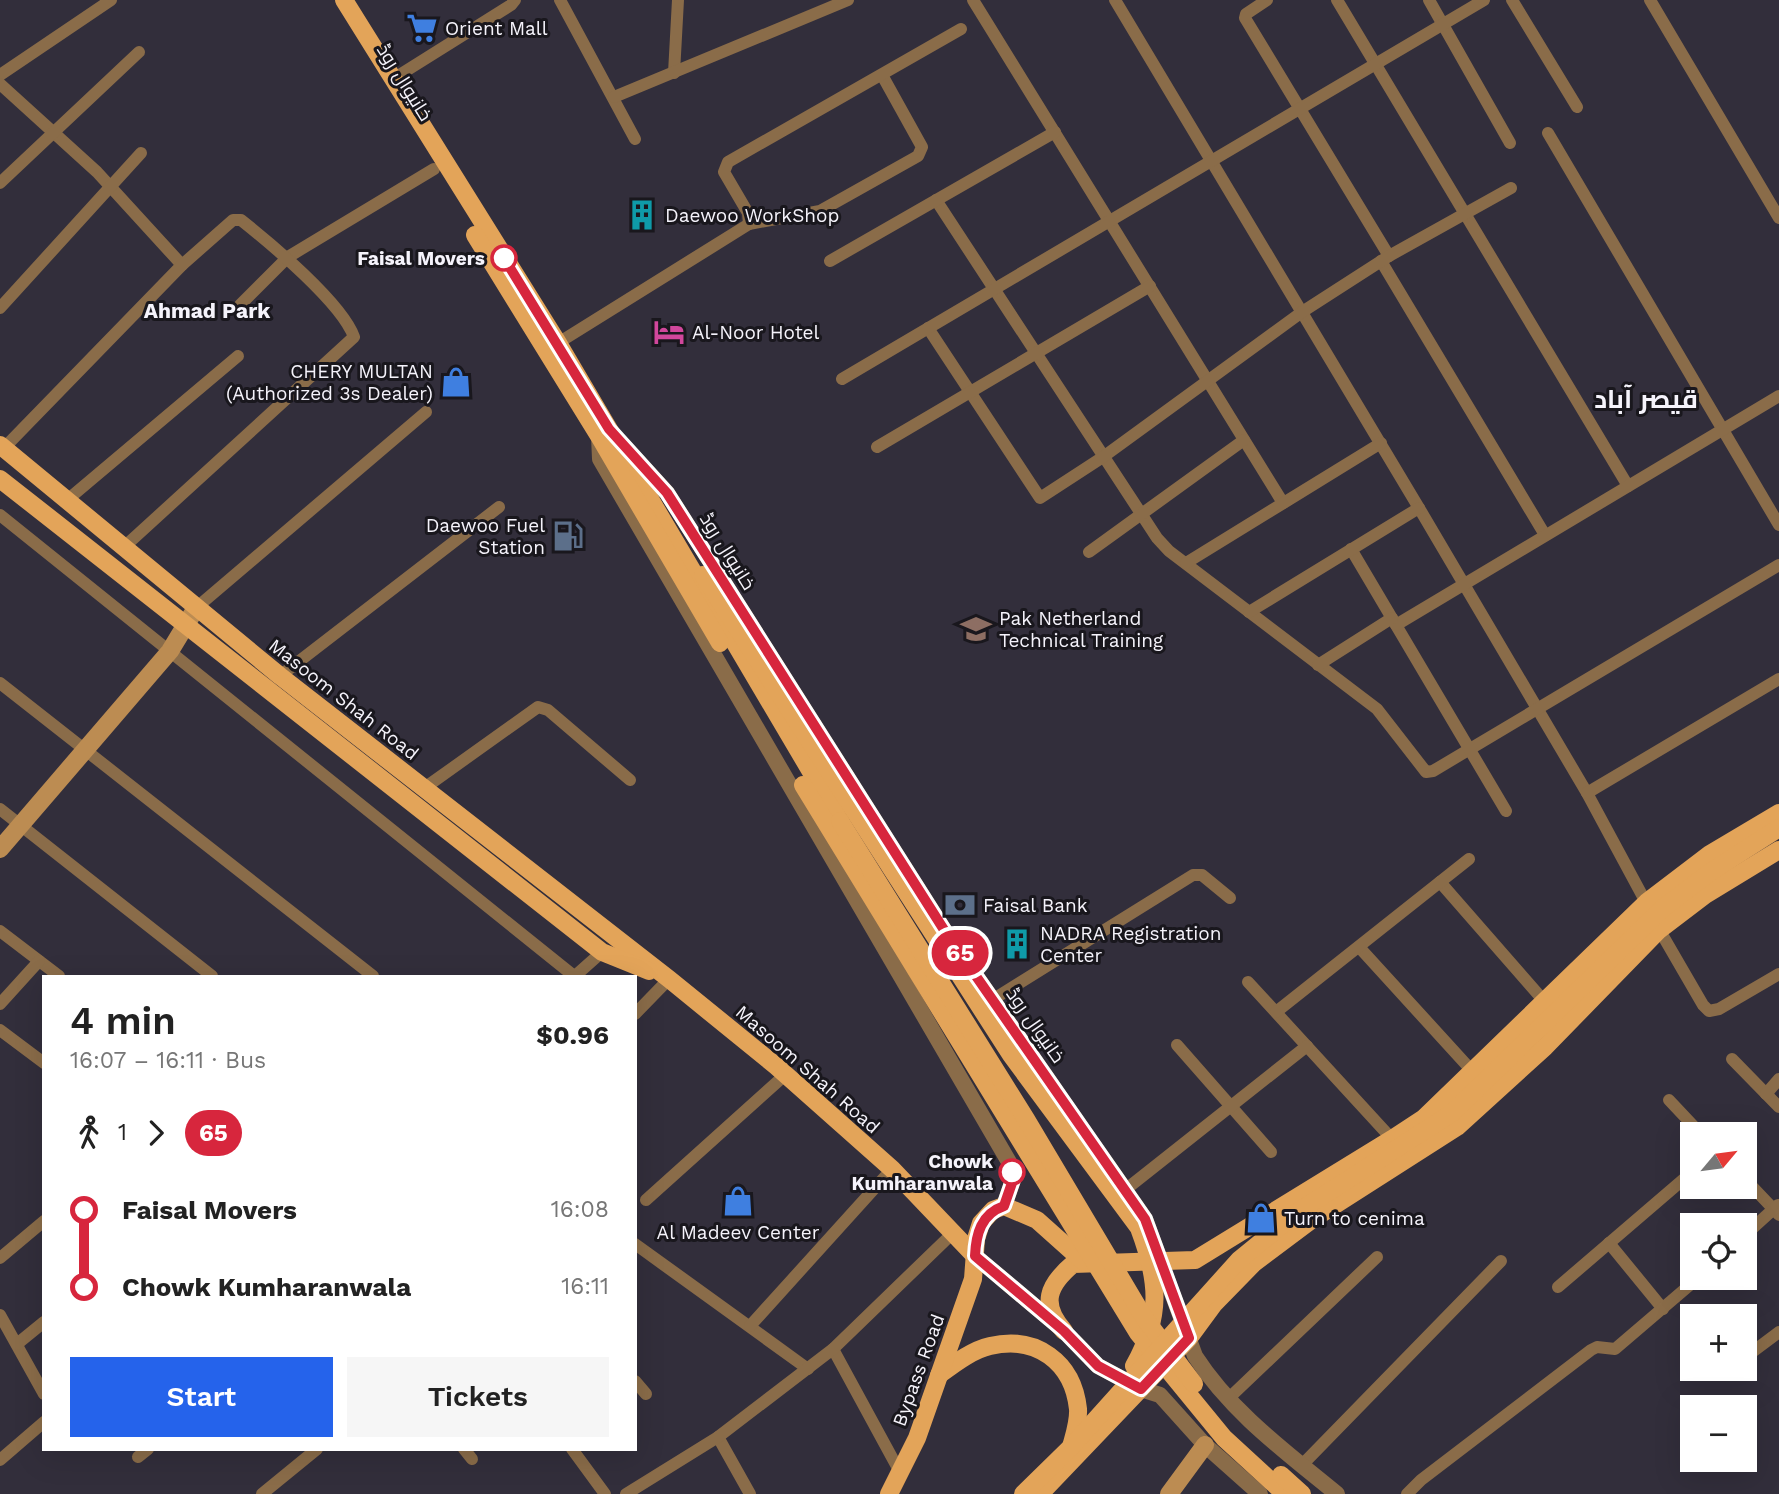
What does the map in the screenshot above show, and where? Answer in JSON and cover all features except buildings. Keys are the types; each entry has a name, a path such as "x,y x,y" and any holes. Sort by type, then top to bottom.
{"main road":[{"name":"خانیوال روڈ","path":"331,0 434,169 604,433 644,488 840,821 1026,1119 1145,1319 1213,1409 1241,1439 1302,1494"},
{"name":"خانیوال روڈ","path":"344,0 558,343 604,433 803,785 1138,1333 1224,1438 1285,1494"},
{"name":"Masoom Shah Road","path":"2,447 280,676 669,979 785,1075 892,1168 955,1231 975,1256"},
{"name":"Masoom Shah Road","path":"0,479 602,952 669,979"},
{"path":"644,488 703,575 1011,1055 1139,1228 1151,1261 1155,1311 1148,1339 1116,1398"},
{"path":"0,849 170,651 196,608"},
{"path":"1064,1331 1053,1319 1050,1291 1063,1272 1073,1264 1195,1260 1392,1139 1424,1118 1647,902 1710,854 1779,813"},
{"path":"1023,1494 1116,1398 1238,1260 1299,1211 1451,1113 1662,909 1709,873 1779,828"},
{"path":"1040,1494 1189,1338 1224,1292 1283,1239 1409,1161 1483,1106 1545,1047 1659,930 1705,895 1779,850"},
{"path":"1004,1206 1037,1220 1084,1262"},
{"name":"Bypass Road","path":"889,1494 901,1474 973,1279 981,1223 993,1210 1004,1206"},
{"path":"939,1375 989,1346 1032,1345 1051,1356 1064,1371 1078,1410 1068,1464"},
{"path":"1169,1494 1205,1445"}],"street":[{"path":"0,75 111,0"},
{"path":"393,79 511,5 514,0"},
{"path":"560,0 635,139"},
{"path":"674,73 678,0"},
{"path":"614,97 848,0"},
{"path":"974,0 1283,503"},
{"path":"1115,0 1212,158 1587,793 1647,902 1659,930 1709,1011 1719,1009 1779,975"},
{"path":"1267,0 1246,14 1245,18 1545,535"},
{"path":"1337,0 1628,486"},
{"path":"1429,0 1510,143"},
{"path":"842,379 1212,158 1484,0"},
{"path":"1512,0 1577,107"},
{"path":"1650,0 1779,218"},
{"path":"749,225 748,213 724,172 725,166 961,29"},
{"path":"0,183 139,52"},
{"path":"558,343 749,225 820,211 918,156 922,147 882,75"},
{"path":"0,84 110,187 182,265"},
{"path":"830,261 1055,132"},
{"path":"1548,133 1779,525"},
{"path":"0,308 141,153"},
{"path":"240,305 288,257 434,169"},
{"path":"928,328 1040,498 1103,457 1302,312 1385,258 1511,188"},
{"path":"936,200 1157,538 1377,709 1426,772 1433,771 1779,565"},
{"path":"2,447 182,265 236,218 288,257 338,314 354,337 123,548"},
{"path":"877,447 1150,286"},
{"path":"66,501 238,355"},
{"path":"1318,665 1463,584 1779,396"},
{"path":"196,608 426,412"},
{"path":"604,433 600,459 1009,1162 1013,1180 1004,1206"},
{"name":"خانیوال روڈ","path":"604,433 667,493 939,922 1145,1219 1189,1338 1206,1372 1268,1438 1337,1494"},
{"path":"1089,552 1244,440"},
{"path":"1186,563 1381,443"},
{"path":"280,676 499,507"},
{"path":"1249,612 1419,508"},
{"path":"0,515 573,975"},
{"path":"1351,550 1506,811"},
{"path":"1587,793 1779,679"},
{"path":"0,683 372,975"},
{"path":"423,789 538,707 548,710 630,780"},
{"path":"0,809 211,975"},
{"path":"1276,1012 1469,859"},
{"path":"992,1000 1193,875 1202,875 1230,898"},
{"path":"1440,882 1544,1001"},
{"path":"0,931 58,975"},
{"path":"1359,947 1473,1072"},
{"path":"575,975 602,952"},
{"path":"0,1004 39,961"},
{"path":"637,1012 669,979"},
{"path":"1248,982 1392,1139"},
{"path":"0,1030 42,1062"},
{"path":"1177,1045 1271,1152"},
{"path":"1125,1190 1229,1105 1307,1046"},
{"path":"1732,1059 1779,1107"},
{"path":"646,1200 785,1075"},
{"path":"1766,1094 1779,1079"},
{"path":"1668,1100 1689,1122"},
{"path":"750,1326 892,1168"},
{"path":"1558,1287 1680,1182"},
{"path":"1757,1190 1777,1209 1757,1225"},
{"path":"0,1258 42,1223"},
{"path":"625,1494 718,1437 808,1369 833,1349 955,1231"},
{"path":"1609,1243 1663,1308"},
{"path":"637,1245 808,1369"},
{"path":"975,1256 1064,1331 1098,1366 1141,1389 1160,1395 1205,1445 1260,1494"},
{"path":"1229,1398 1377,1257"},
{"path":"1302,1465 1501,1261"},
{"path":"1408,1494 1421,1480 1591,1350 1603,1347 1613,1351 1684,1290"},
{"path":"0,1315 42,1390"},
{"path":"17,1344 42,1324"},
{"path":"1757,1348 1779,1332"},
{"path":"833,1349 901,1474"},
{"path":"637,1383 646,1394"},
{"path":"0,1460 42,1424"},
{"path":"718,1437 750,1494"},
{"path":"1233,1472 1252,1483 1265,1484 1276,1479 1282,1467 1268,1438"},
{"path":"262,1494 315,1451"},
{"path":"573,1451 605,1494"}],"bus line":[{"name":"65","path":"504,258 609,429 667,493 946,933 1145,1219 1189,1338 1141,1389 1098,1366 1064,1331 975,1256 981,1223 993,1210 1004,1206 1013,1180 1012,1172"}],"place":[{"name":"Orient Mall","path":"422,28"},
{"name":"Daewoo WorkShop","path":"642,215"},
{"name":"Faisal Movers","path":"504,258"},
{"name":"Al-Noor Hotel","path":"669,332"},
{"name":"CHERY MULTAN (Authorized 3s Dealer)","path":"456,382"},
{"name":"Daewoo Fuel Station","path":"568,536"},
{"name":"Pak Netherland Technical Training","path":"976,629"},
{"name":"Faisal Bank","path":"960,905"},
{"name":"NADRA Registration Center","path":"1017,944"},
{"name":"Chowk Kumharanwala","path":"1012,1172"},
{"name":"Al Madeev Center","path":"738,1201"},
{"name":"Turn to cenima","path":"1261,1218"}],"district":[{"name":"Ahmad Park","path":"207,311"},
{"name":"قیصر آباد","path":"1646,399"}]}
